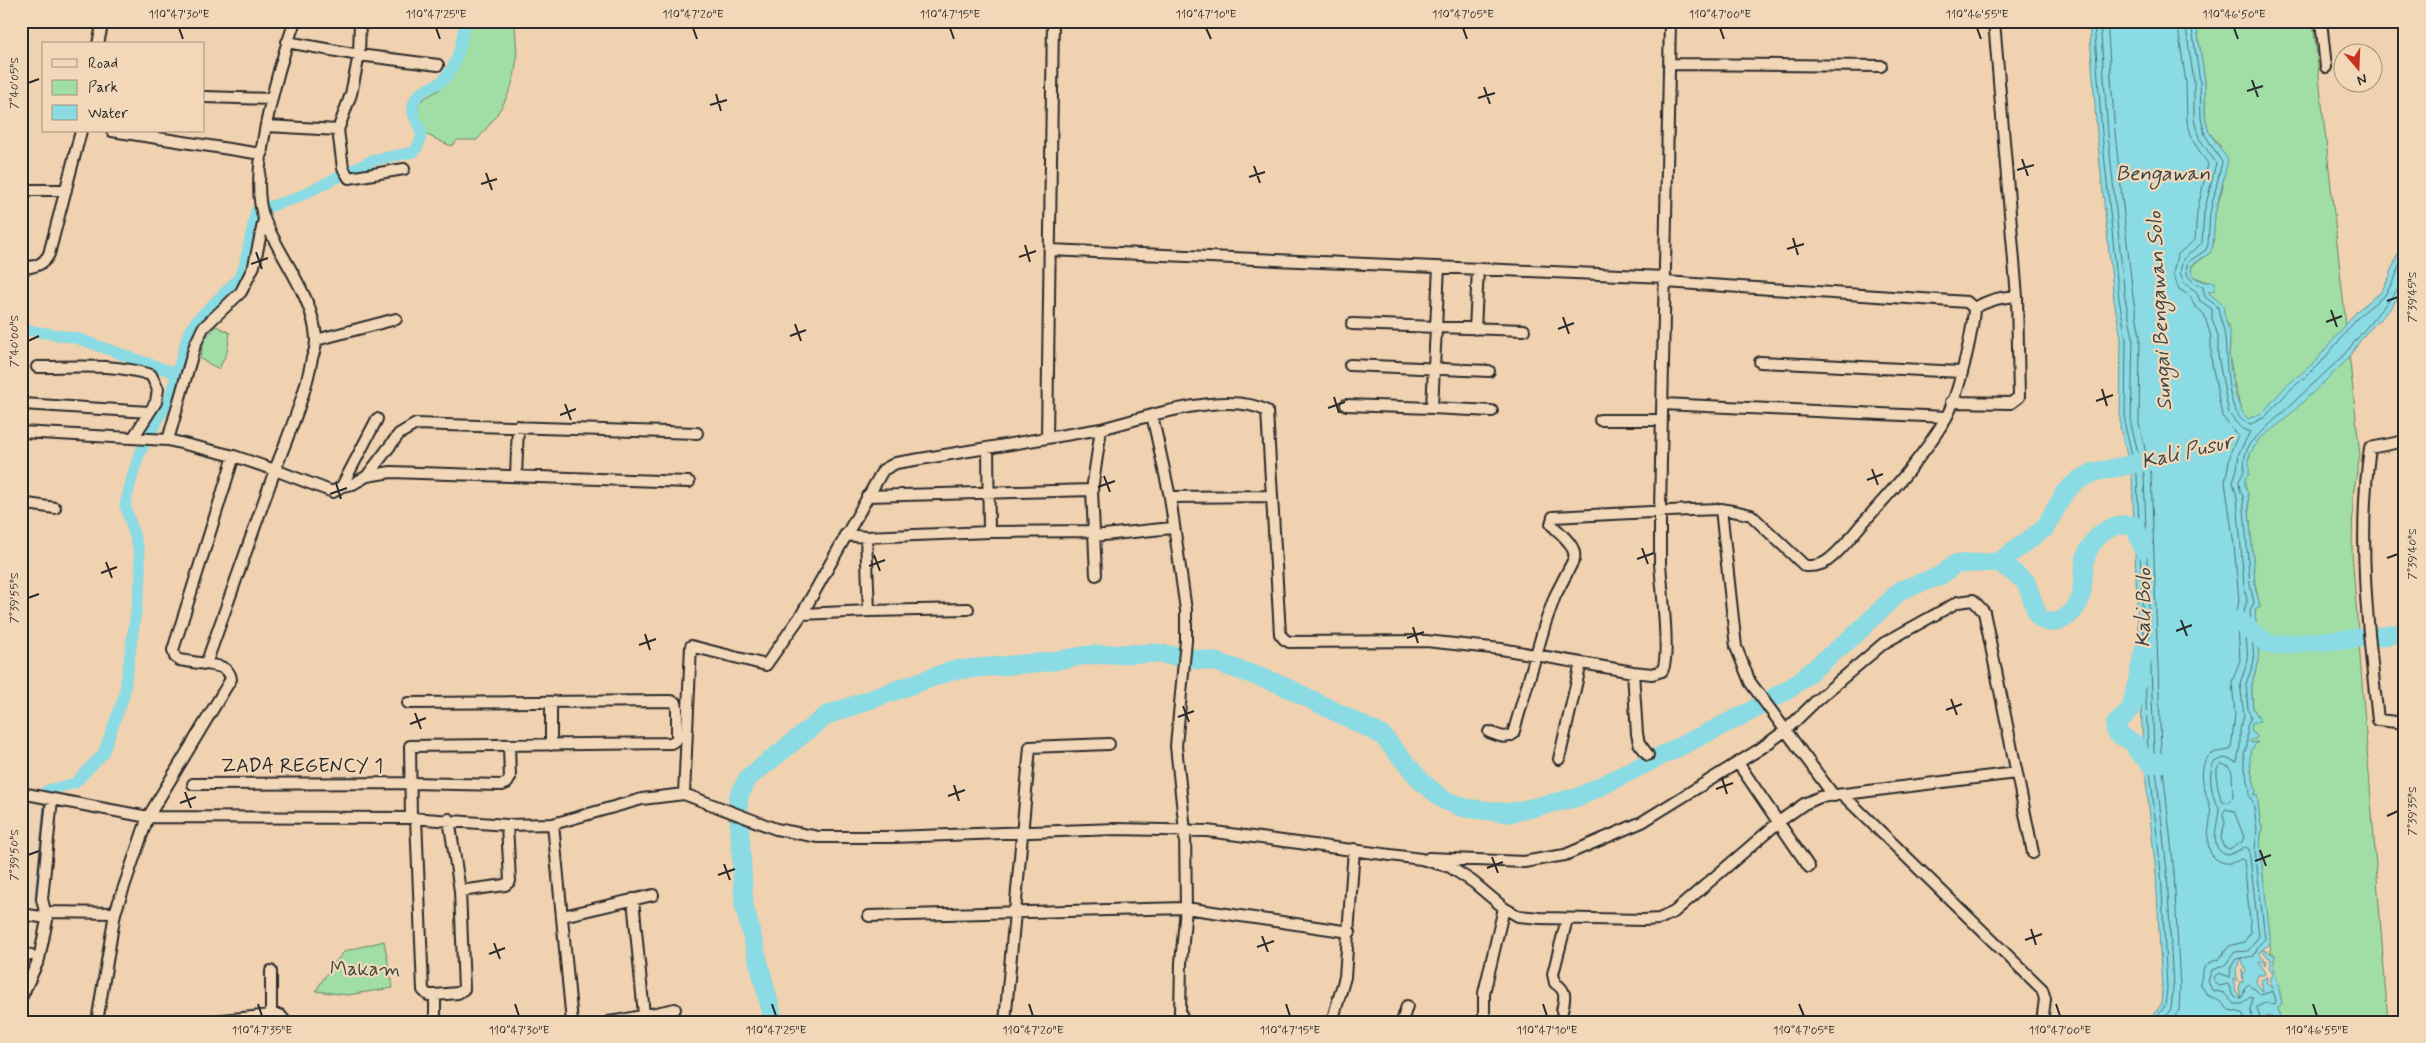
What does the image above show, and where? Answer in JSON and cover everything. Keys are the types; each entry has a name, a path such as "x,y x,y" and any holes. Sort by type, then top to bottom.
{"street":[{"path":"98,42 103,21"},
{"path":"164,439 202,328 241,292 254,266 262,214 259,186 266,126 295,21"},
{"path":"360,21 358,55 352,94 338,130 345,172 349,178 404,170"},
{"path":"1048,438 1053,21"},
{"path":"684,794 691,646 761,665 766,664 802,614 883,470 896,463 1101,429 1152,414 1196,404 1243,405 1267,411 1280,634 1289,642 1426,641 1537,655 1634,672 1657,674 1662,672 1665,664 1660,512 1670,21"},
{"path":"1951,402 2011,403 2019,397 2017,297 1994,21"},
{"path":"2321,21 2326,67"},
{"path":"288,42 358,55 438,65"},
{"path":"1669,64 1881,66"},
{"path":"205,97 272,99"},
{"path":"266,126 338,130"},
{"path":"21,269 40,265 49,254 81,132"},
{"path":"119,132 262,154"},
{"path":"21,190 66,190"},
{"path":"206,664 275,470 308,384 316,340 309,312 293,271 262,214"},
{"path":"1050,250 1665,279 1967,302 1974,308"},
{"path":"1432,408 1439,267"},
{"path":"1475,328 1478,269"},
{"path":"1974,308 1989,300 2010,296 2017,297"},
{"path":"1489,732 1502,737 1508,737 1512,734 1555,596 1575,554 1571,546 1551,524 1553,517 1721,509 1750,515 1805,566 1816,566 1827,561 1892,491 1946,417 1961,372 1974,308"},
{"path":"316,340 396,319"},
{"path":"1352,324 1524,330"},
{"path":"1760,362 1961,372"},
{"path":"1350,365 1489,371"},
{"path":"37,367 101,367 136,370 151,375 158,389 156,402 149,412 138,438"},
{"path":"23,404 149,412"},
{"path":"1346,404 1492,411"},
{"path":"1663,404 1946,417"},
{"path":"1152,414 1170,497 1172,528 1186,610 1186,641 1176,746 1185,831 1186,908 1181,963 1180,1012 1184,1022"},
{"path":"342,486 377,419"},
{"path":"1600,420 1662,420"},
{"path":"367,476 399,434 416,424 696,433"},
{"path":"516,476 518,426"},
{"path":"1096,575 1092,490 1101,429"},
{"path":"21,432 164,439 234,456 333,492 342,486 353,484 367,476 391,472 689,482"},
{"path":"2405,441 2370,448 2364,494 2367,607 2378,720 2405,723"},
{"path":"988,448 989,532"},
{"path":"97,1022 115,913 148,817 231,679 230,673 226,668 179,660 175,657 173,650 234,456"},
{"path":"868,496 1092,490"},
{"path":"1170,497 1271,496"},
{"path":"21,503 55,508"},
{"path":"1721,509 1736,647 1750,682 1839,795 2042,989 2045,999 2042,1022"},
{"path":"845,535 866,538 989,532 1094,534 1172,528"},
{"path":"866,538 869,611"},
{"path":"1421,859 1438,857 1524,862 1565,854 1642,822 1738,763 1786,730 1884,643 1958,602 1973,600 1984,612 2033,852"},
{"path":"802,614 968,609"},
{"path":"1559,759 1581,663"},
{"path":"1634,672 1637,734 1639,743 1648,756"},
{"name":"ZADA REGENCY 1","path":"408,704 671,701 676,703 677,708 676,739 670,743 551,746 410,746 423,990 428,995 435,995"},
{"path":"551,702 551,746"},
{"path":"1005,1022 1013,911 1030,747 1109,744"},
{"name":"ZADA REGENCY 1","path":"193,784 411,782 502,785 507,783 510,778 509,745"},
{"path":"1738,763 1780,821 1809,867"},
{"path":"21,793 148,817 414,818 449,819 507,825 553,824 642,799 684,794 776,829 818,837 893,837 1022,831 1185,831 1232,833 1421,859 1450,867 1504,908 1518,916 1644,920 1659,919 1674,912 1780,821 1804,804 1820,797 2016,773"},
{"path":"21,998 40,959 44,914 42,900 52,799"},
{"path":"435,1022 435,995 458,993 464,989 460,890 449,819"},
{"path":"553,824 572,1022"},
{"path":"460,890 505,885 510,881 507,825"},
{"path":"1332,1022 1345,977 1350,932 1354,849"},
{"path":"563,916 652,895"},
{"path":"634,899 644,1015"},
{"path":"869,916 1186,908 1350,932"},
{"path":"1484,1022 1484,993 1504,908"},
{"path":"21,914 115,913"},
{"path":"1562,1011 1566,994 1563,988 1555,983 1553,974 1566,918"},
{"path":"271,971 271,1015"},
{"path":"1402,1022 1407,1006"},
{"path":"608,1022 622,1021 675,1009"},
{"path":"203,1022 280,1015 286,1022"}],"green space":[{"path":"468,21 515,21 516,65 507,96 497,114 477,140 458,140 451,146 425,134 417,116 419,102 440,89 453,73 460,57"},
{"path":"2196,21 2313,21 2360,455 2353,495 2352,552 2388,1022 2292,1022 2292,1019 2280,1020 2278,1008 2281,998 2272,965 2275,955 2271,952 2260,849 2263,829 2260,822 2257,795 2252,795 2256,791 2249,759 2252,747 2256,742 2252,743 2250,740 2256,735 2251,731 2252,723 2258,717 2253,708 2251,684 2259,661 2255,610 2260,607 2255,584 2248,496 2244,482 2251,451 2229,355 2228,325 2215,298 2209,294 2209,290 2212,290 2209,282 2194,277 2191,271 2192,266 2210,253 2213,245 2215,214 2223,186 2220,146 2209,132 2205,117 2205,82"},
{"path":"216,326 230,333 227,352 219,369 200,359 204,339"},
{"name":"Makam","path":"384,941 393,988 347,995 316,991 332,965 345,951"}],"water":[{"name":"Bengawan","path":"2089,21 2196,21 2205,82 2205,117 2209,132 2228,160 2215,214 2213,245 2210,253 2192,265 2191,271 2194,277 2204,282 2215,282 2215,290 2208,292 2223,305 2230,336 2229,355 2234,389 2239,406 2248,419 2262,413 2286,386 2315,362 2357,311 2381,292 2390,276 2405,231 2405,288 2389,310 2365,334 2346,361 2282,422 2259,439 2249,456 2249,475 2245,478 2245,489 2248,492 2255,586 2260,607 2255,610 2259,661 2251,684 2253,708 2260,721 2252,723 2251,731 2258,737 2250,741 2252,743 2258,742 2253,747 2251,753 2250,766 2256,792 2253,795 2257,794 2260,822 2263,829 2260,849 2270,935 2270,944 2260,951 2260,955 2266,962 2265,966 2263,961 2259,961 2265,973 2264,975 2258,975 2256,982 2263,992 2261,980 2267,977 2266,983 2273,989 2270,980 2273,974 2269,968 2271,959 2262,952 2263,950 2275,955 2273,969 2282,1003 2278,1008 2280,1020 2289,1017 2292,1022 2273,1022 2275,1018 2271,1020 2272,1017 2267,1016 2264,1022 2176,1022 2179,1019 2175,1020 2174,1017 2173,1022 2148,1022 2161,1005 2162,989 2156,873 2143,752 2132,475 2120,427 2121,338 2114,300 2097,135","holes":["2241,957 2246,972 2243,975 2242,970 2243,983 2240,981 2239,986 2241,999 2235,989 2233,978 2237,981 2236,968 2239,966"]}],"waterway":[{"path":"47,790 75,783 103,754 124,696 141,577 139,550 125,505 139,455 170,397 188,334 196,321 238,279 244,267 256,211 296,198 373,160 414,152 421,136 421,131 414,115 414,102 416,97 424,91 441,82 453,67 459,52 465,21"},
{"path":"21,329 76,338 178,374"},
{"name":"Kali Pusur","path":"1999,562 2045,528 2065,492 2077,481 2094,472 2154,460"},
{"name":"Kali Bolo","path":"1999,562 2026,582 2038,616 2050,622 2064,619 2079,603 2087,554 2090,547 2102,533 2118,525 2135,526 2143,549"},
{"path":"774,1022 744,905 738,798 748,778 827,715 953,670 1047,662 1088,655 1155,653 1216,662 1280,684 1382,735 1422,782 1444,800 1465,808 1509,813 1579,797 1751,711 1792,687 1857,633 1901,590 1940,576 1955,564 1999,562"},
{"name":"Kali Bolo","path":"2239,621 2267,643 2277,645 2385,636 2405,632"},
{"name":"Kali Bolo","path":"2145,646 2131,709 2115,725 2116,733 2134,743 2138,752 2151,764 2167,762"},
{"path":"39,904 36,899 45,805"},
{"path":"32,964 38,941"}],"water label":[{"name":"Sungai Bengawan Solo","path":"2160,311"}]}
